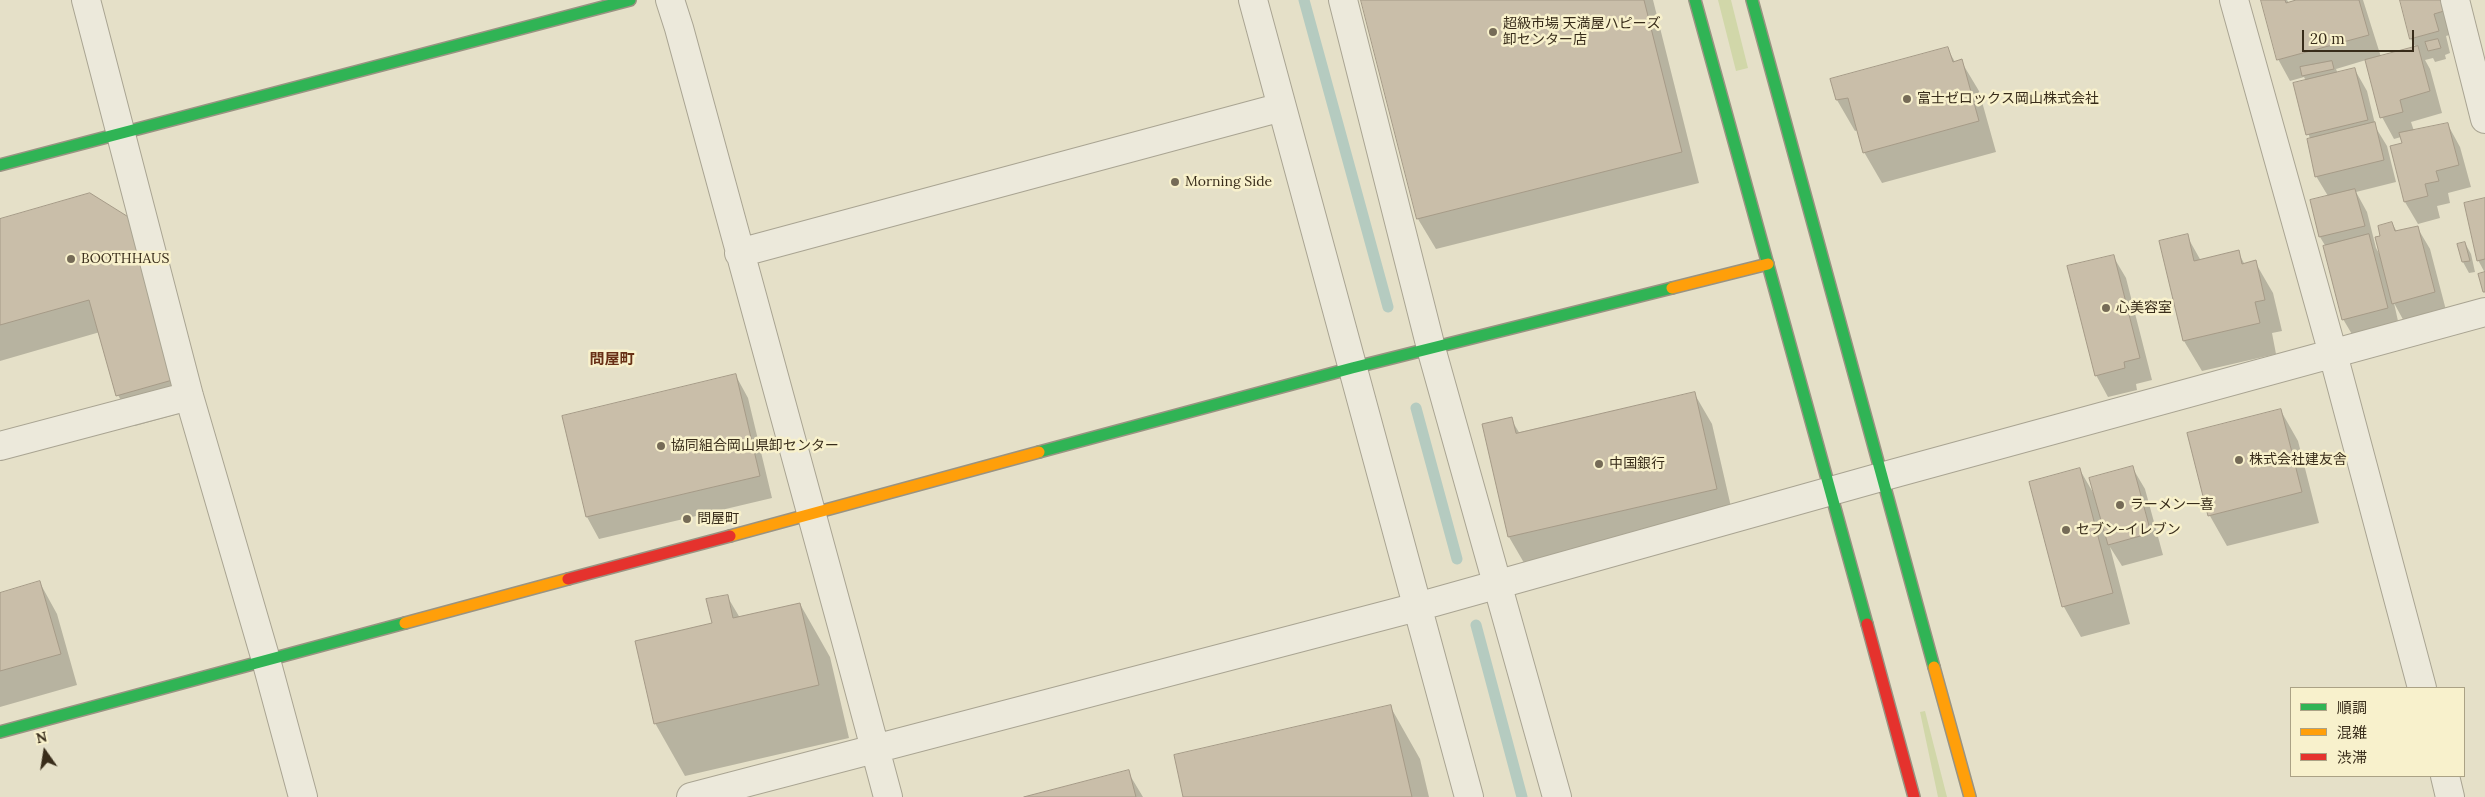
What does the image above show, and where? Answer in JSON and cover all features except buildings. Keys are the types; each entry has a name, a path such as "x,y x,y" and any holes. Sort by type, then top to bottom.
{"street":[{"path":"86,0 119,133 189,396 266,660 303,797"},
{"path":"0,165 630,0"},
{"path":"670,0 813,514 888,797"},
{"path":"1253,0 1469,797"},
{"path":"1342,0 1431,348 1557,797"},
{"path":"1695,0 1914,797"},
{"path":"1752,0 1970,797"},
{"path":"2234,0 2333,354 2422,687"},
{"path":"2455,0 2485,119"},
{"path":"739,253 1282,107"},
{"path":"0,732 1352,368 1768,264"},
{"path":"691,797 1418,607 1881,477 2485,312"},
{"path":"0,446 189,396"},
{"path":"2445,777 2450,797"}],"green space":[{"path":"1718,0 1731,0 1748,68 1736,71"},
{"path":"1925,711 1947,797 1938,797 1920,712"}],"waterway":[{"path":"1304,0 1388,307"},
{"path":"1416,408 1457,559"},
{"path":"1476,625 1522,797"}],"traffic: fast":[{"path":"0,165 630,0"},
{"path":"1695,0 1867,624"},
{"path":"1752,0 1934,667"},
{"path":"1039,452 1352,368 1672,288"},
{"path":"0,732 405,623"}],"traffic: slow":[{"path":"1672,288 1768,264"},
{"path":"730,536 1039,452"},
{"path":"405,623 568,579"},
{"path":"1934,667 1970,797"}],"traffic: jam":[{"path":"568,579 730,536"},
{"path":"1867,624 1914,797"}],"place":[{"name":"超級市場 天満屋ハピーズ 卸センター店","path":"1493,32"},
{"name":"富士ゼロックス岡山株式会社","path":"1907,99"},
{"name":"Morning Side","path":"1175,182"},
{"name":"BOOTHHAUS","path":"71,259"},
{"name":"心美容室","path":"2106,308"},
{"name":"協同組合岡山県卸センター","path":"661,446"},
{"name":"株式会社建友舎","path":"2239,460"},
{"name":"中国銀行","path":"1599,464"},
{"name":"ラーメン一喜","path":"2120,505"},
{"name":"問屋町","path":"687,519"},
{"name":"セブン-イレブン","path":"2066,530"}],"district":[{"name":"問屋町","path":"612,360"}]}
